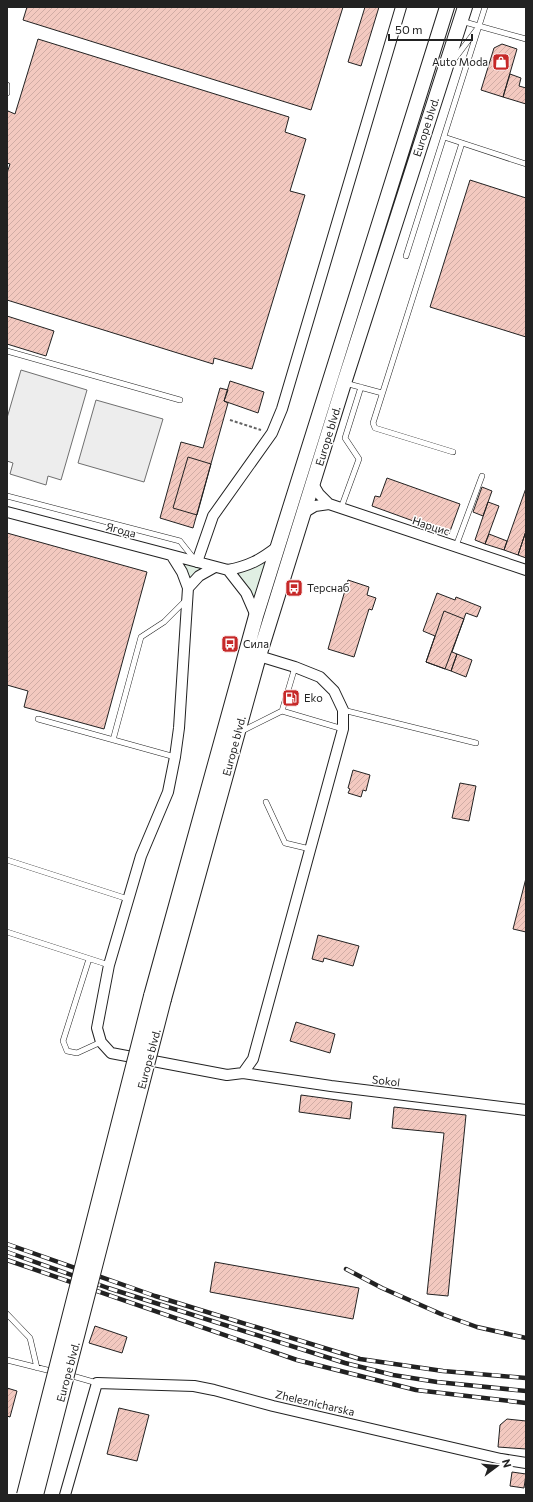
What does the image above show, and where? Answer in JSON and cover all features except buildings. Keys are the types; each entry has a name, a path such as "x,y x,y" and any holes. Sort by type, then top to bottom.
{"main road":[{"name":"Europe blvd.","path":"24,1495 158,998 238,733 259,656 314,484 344,383 465,7"},
{"name":"Europe blvd.","path":"36,1495 158,998 256,616 446,12"}],"street":[{"path":"197,562 213,516 272,433 282,409 401,7"},
{"path":"446,12 461,21"},
{"path":"314,484 318,494 329,504"},
{"path":"305,512 315,506 329,504"},
{"name":"Нарцис","path":"329,504 526,570"},
{"name":"Ягода","path":"7,512 228,570"},
{"path":"228,570 244,567 260,560 277,547"},
{"path":"101,1042 97,1028 108,965 141,856 168,792 175,757 179,728 188,588 182,572 172,556"},
{"path":"188,588 199,576 215,566"},
{"path":"228,570 246,594 256,616"},
{"path":"243,1073 253,1059 343,729 343,710 334,691 320,677 295,667 259,656"},
{"name":"Sokol","path":"101,1042 111,1053 227,1075 243,1073 331,1086 526,1110"},
{"path":"65,1495 97,1383"},
{"name":"Zheleznicharska","path":"97,1383 194,1386 281,1408 501,1459 526,1463"}],"lane":[{"path":"406,256 485,7"},
{"path":"461,21 526,39"},
{"path":"443,75 479,26"},
{"path":"7,85 7,93"},
{"path":"444,137 526,164"},
{"path":"452,452 375,428 373,423 462,143"},
{"path":"7,351 180,400"},
{"path":"344,383 382,393"},
{"path":"341,508 359,459 345,438 361,387"},
{"path":"456,546 482,476"},
{"path":"7,496 180,541 197,562"},
{"path":"113,740 141,637 164,622 187,599"},
{"path":"282,711 295,667"},
{"path":"343,710 476,743"},
{"path":"238,733 282,711 343,729"},
{"path":"38,719 175,757"},
{"path":"266,802 285,843 310,849"},
{"path":"7,860 128,899"},
{"path":"7,932 108,965"},
{"path":"89,959 63,1041 67,1050 77,1053 101,1042"},
{"path":"7,1314 30,1338 37,1368"},
{"path":"7,1360 97,1383"}],"path":[{"path":"230,420 272,433"}],"green space":[{"path":"277,547 256,616 228,570"},
{"path":"172,556 215,567 188,588"}],"shaded area":[{"path":"21,370 87,390 61,480 48,476 46,485 10,474 13,463 7,461 7,418"},
{"path":"96,400 163,419 144,482 78,463"}],"railway":[{"path":"7,1244 155,1296 360,1359 443,1371 526,1378"},
{"path":"7,1252 108,1288 345,1363 393,1375 437,1382 526,1391"},
{"path":"7,1260 297,1360 416,1390 526,1403"},
{"path":"346,1269 382,1288 441,1314 477,1327 526,1338"}],"place":[{"name":"Auto Moda","path":"501,62"},
{"name":"Терснаб","path":"294,588"},
{"name":"Сила","path":"230,644"},
{"name":"Eko","path":"291,698"}]}
